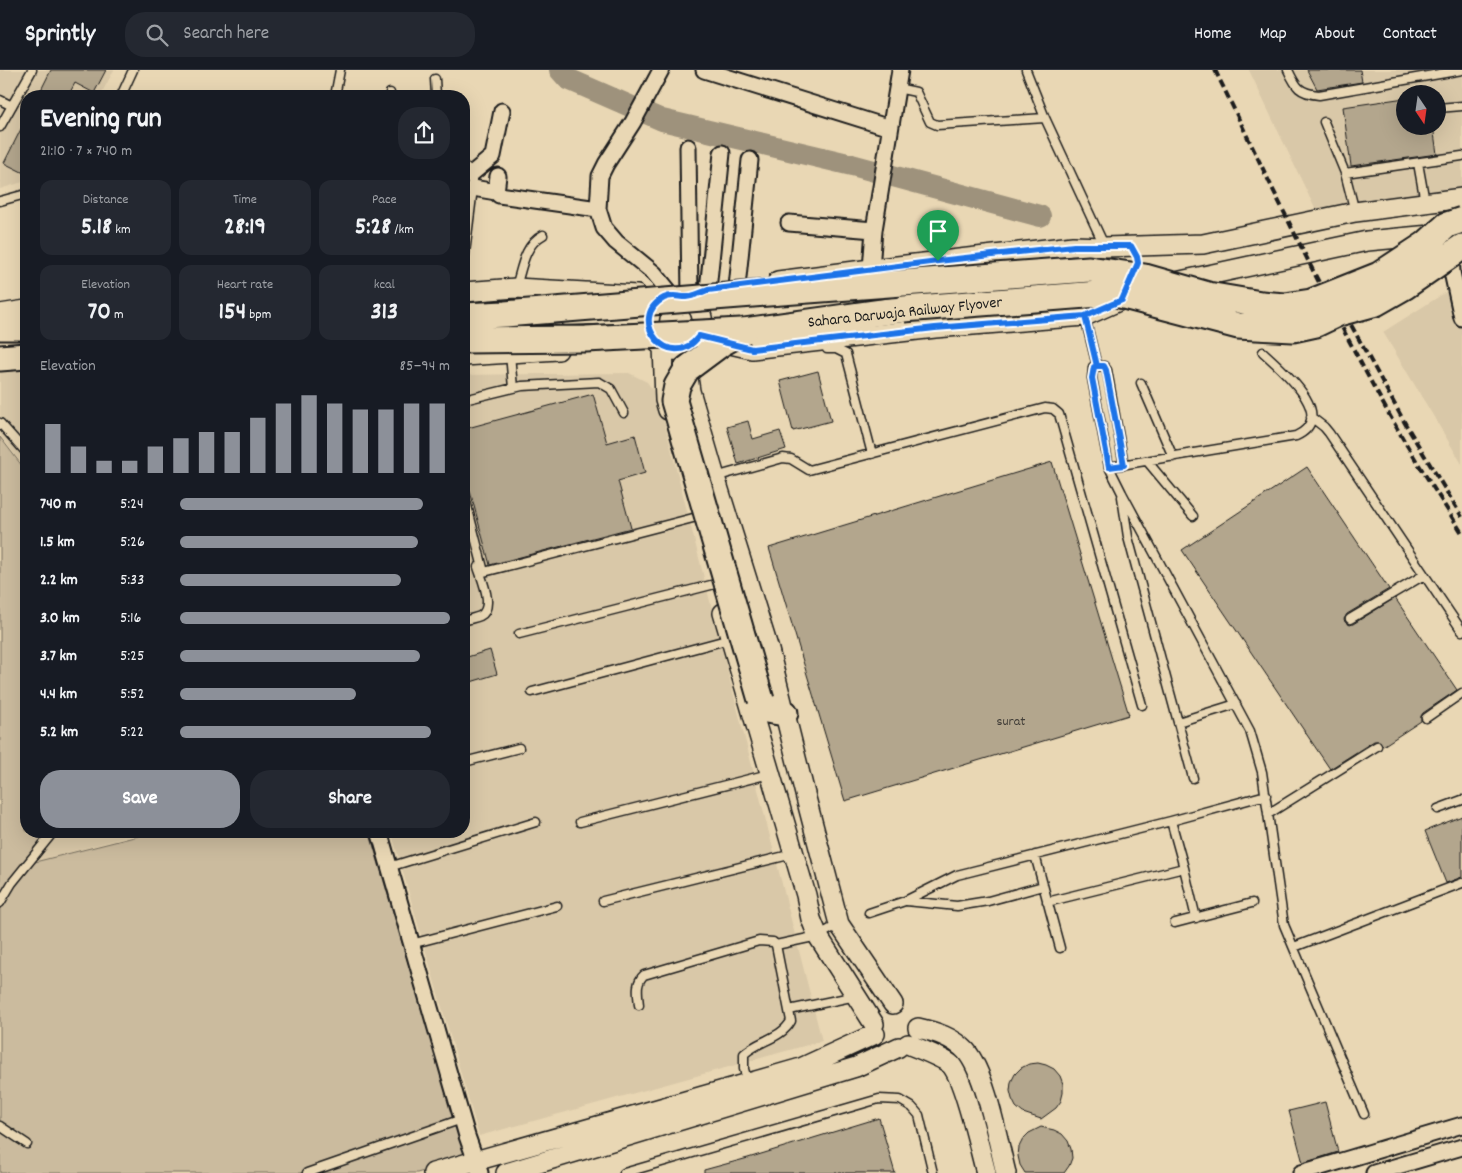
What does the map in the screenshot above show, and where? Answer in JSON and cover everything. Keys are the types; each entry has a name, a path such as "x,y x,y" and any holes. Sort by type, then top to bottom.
{"highway":[{"name":"Sahara Darwaja Railway Flyover","path":"470,316 1089,269 1145,277 1208,294 1261,304 1285,306 1311,302 1379,276 1426,244 1447,226 1459,235 1404,288 1376,303 1340,313 1316,324 1293,329 1238,326 1112,293 904,310 748,340 470,340"},
{"path":"8,337 20,350"},
{"path":"748,340 722,343 690,351 674,401 761,700 766,710 785,713"}],"street":[{"path":"661,70 633,122 600,176 598,209 604,228 623,248 654,274 694,302 703,318 703,328 690,351 690,391 769,650 839,924 893,1004"},
{"path":"704,70 890,128"},
{"path":"871,268 874,230 900,70"},
{"path":"470,178 493,156 502,111"},
{"path":"683,296 688,147"},
{"path":"683,296 722,153"},
{"path":"736,287 750,160"},
{"path":"496,192 498,176"},
{"path":"470,181 499,194 598,209"},
{"path":"1462,198 1355,212 1203,244 1074,246 871,268 736,287 683,296 654,306 649,318 649,326 652,335 660,344 670,349 690,351 748,340 1085,316 1150,288 1367,241 1423,234 1459,235 1452,272 1462,318"},
{"path":"789,223 874,230"},
{"path":"1122,300 1138,263 1131,246"},
{"path":"470,292 516,288 646,296 683,296"},
{"path":"0,314 20,311"},
{"path":"470,356 660,344"},
{"path":"660,344 665,400 730,639 794,854 811,919 818,936 856,996 881,1042 889,1047 904,1046 950,1064 962,1088 986,1173"},
{"path":"381,838 462,1119 478,1167"},
{"path":"506,1173 856,1067 904,1046 915,1037 918,1028 917,1018 911,1010 903,1005 893,1004 884,1008 877,1015 875,1029"},
{"path":"918,1028 949,1038 966,1051 976,1066 985,1091 1006,1173"},
{"path":"432,1173 478,1167 801,1068 875,1029"},
{"path":"1302,1173 1462,1125"},
{"path":"1400,1144 1406,1169"},
{"path":"1374,1173 1406,1169 1462,1147"}],"lane":[{"path":"21,90 32,70"},
{"path":"124,90 133,70"},
{"path":"336,90 340,70"},
{"path":"1026,70 1045,118 1105,247"},
{"path":"1288,70 1298,88 1306,94 1319,95 1436,72 1462,70"},
{"path":"435,79 436,90"},
{"path":"897,88 916,92 930,122 937,125 1045,118"},
{"path":"0,127 20,92"},
{"path":"0,100 12,106"},
{"path":"1446,107 1462,106"},
{"path":"1324,122 1345,173 1355,212"},
{"path":"1345,173 1462,156"},
{"path":"1418,163 1425,202"},
{"path":"0,202 20,196"},
{"path":"516,288 526,254 536,239 543,235"},
{"path":"1085,316 1097,366"},
{"path":"561,321 649,318"},
{"path":"748,340 758,353 766,355 801,352"},
{"path":"819,350 836,349 846,354 872,454"},
{"path":"1109,467 1296,436 1305,432 1310,426 1310,406 1290,376 1263,352"},
{"path":"510,354 514,388"},
{"path":"1124,465 1106,370 1104,366 1097,366 1094,367 1092,378 1109,467 1250,731 1258,754 1266,795 1284,925 1364,1114"},
{"path":"470,399 514,388 599,382 611,389 624,413"},
{"path":"1141,383 1173,456"},
{"path":"715,477 775,459 790,459 809,470 1045,408 1053,409 1059,414 1142,705"},
{"path":"1311,417 1329,433 1462,631"},
{"path":"0,423 20,445"},
{"path":"1147,461 1193,516"},
{"path":"1122,493 1128,537 1193,778"},
{"path":"470,517 484,572 697,517"},
{"path":"470,536 488,604 481,616 470,619"},
{"path":"1350,619 1424,575"},
{"path":"519,634 715,584"},
{"path":"532,692 730,639"},
{"path":"1426,718 1462,693"},
{"path":"1178,722 1236,704"},
{"path":"1268,814 1377,746"},
{"path":"470,760 520,748"},
{"path":"580,822 770,774"},
{"path":"869,913 905,901 957,874 1171,821 1266,795"},
{"path":"1438,808 1462,800"},
{"path":"1171,821 1196,918"},
{"path":"389,867 536,822"},
{"path":"0,902 12,883 48,838"},
{"path":"603,902 794,854"},
{"path":"1035,854 1060,948"},
{"path":"1047,902 1184,868"},
{"path":"1294,947 1462,883"},
{"path":"905,901 957,906 988,901 1043,886"},
{"path":"1175,924 1252,903"},
{"path":"412,944 557,906"},
{"path":"776,945 818,936 839,924"},
{"path":"639,1005 638,988 640,979 644,975 759,941 773,942 776,945 791,1021 788,1028 775,1037 752,1046 744,1054 744,1070 748,1083"},
{"path":"789,1010 856,996"},
{"path":"624,1173 880,1099 900,1100 912,1107 919,1115 933,1173"},
{"path":"307,1173 462,1119"},
{"path":"0,1126 27,1144"}],"shaded area":[{"path":"0,70 114,70 103,90 20,90 20,183 0,189"},
{"path":"1249,70 1462,70 1462,195 1319,217"},
{"path":"1462,282 1462,464 1383,332"},
{"path":"20,370 20,461 0,435 0,371"},
{"path":"629,373 647,382 658,397 822,1041 479,1136 393,838 470,838 470,375"},
{"path":"0,437 20,463 20,838 54,838 35,862 130,838 371,838 466,1159 417,1173 0,1173"},
{"path":"55,838 123,838 38,861"}],"building":[{"path":"51,70 106,70 96,90 88,90 75,83 71,90 41,90"},
{"path":"1307,70 1360,70 1362,82 1317,89"},
{"path":"1396,99 1396,135 1434,135 1437,154 1351,166 1343,107"},
{"path":"20,131 20,171 4,163"},
{"path":"818,371 831,421 793,431 780,381"},
{"path":"593,394 607,443 635,435 645,473 618,481 631,528 490,565 470,491 470,427"},
{"path":"748,421 753,439 780,431 786,449 738,464 727,427"},
{"path":"1052,462 1129,715 845,801 769,548"},
{"path":"1307,467 1389,589 1347,614 1344,619 1345,622 1350,625 1353,624 1395,598 1457,690 1423,713 1421,721 1383,746 1380,741 1374,741 1330,769 1182,550"},
{"path":"490,650 497,674 470,682 470,656"},
{"path":"1462,816 1462,877 1446,883 1425,831"},
{"path":"1038,1063 1054,1069 1060,1076 1063,1084 1061,1101 1056,1108 1041,1119 1023,1113 1016,1107 1010,1091 1011,1082 1021,1068 1029,1064"},
{"path":"1325,1102 1338,1152 1303,1163 1289,1111"},
{"path":"879,1118 895,1173 704,1173 704,1170"},
{"path":"1041,1127 1062,1134 1068,1141 1072,1158 1064,1173 1025,1173 1020,1165 1019,1147 1023,1139 1029,1133"}],"waterway":[{"path":"560,70 568,79 662,120 852,165 1040,216"}],"railway":[{"path":"1215,70 1304,252 1373,386 1462,533"},
{"path":"1328,283 1406,425 1462,517"}],"route":[{"path":"938,261 708,290 687,297 672,295 662,299 654,306 649,318 649,326 656,341 670,349 686,348 696,341 699,336 752,349 935,328 1085,316 1097,366 1104,366 1106,370 1124,465 1109,467 1091,373 1094,367 1097,366 1085,316 1122,300 1138,263 1131,246 1074,246 938,261"}]}
